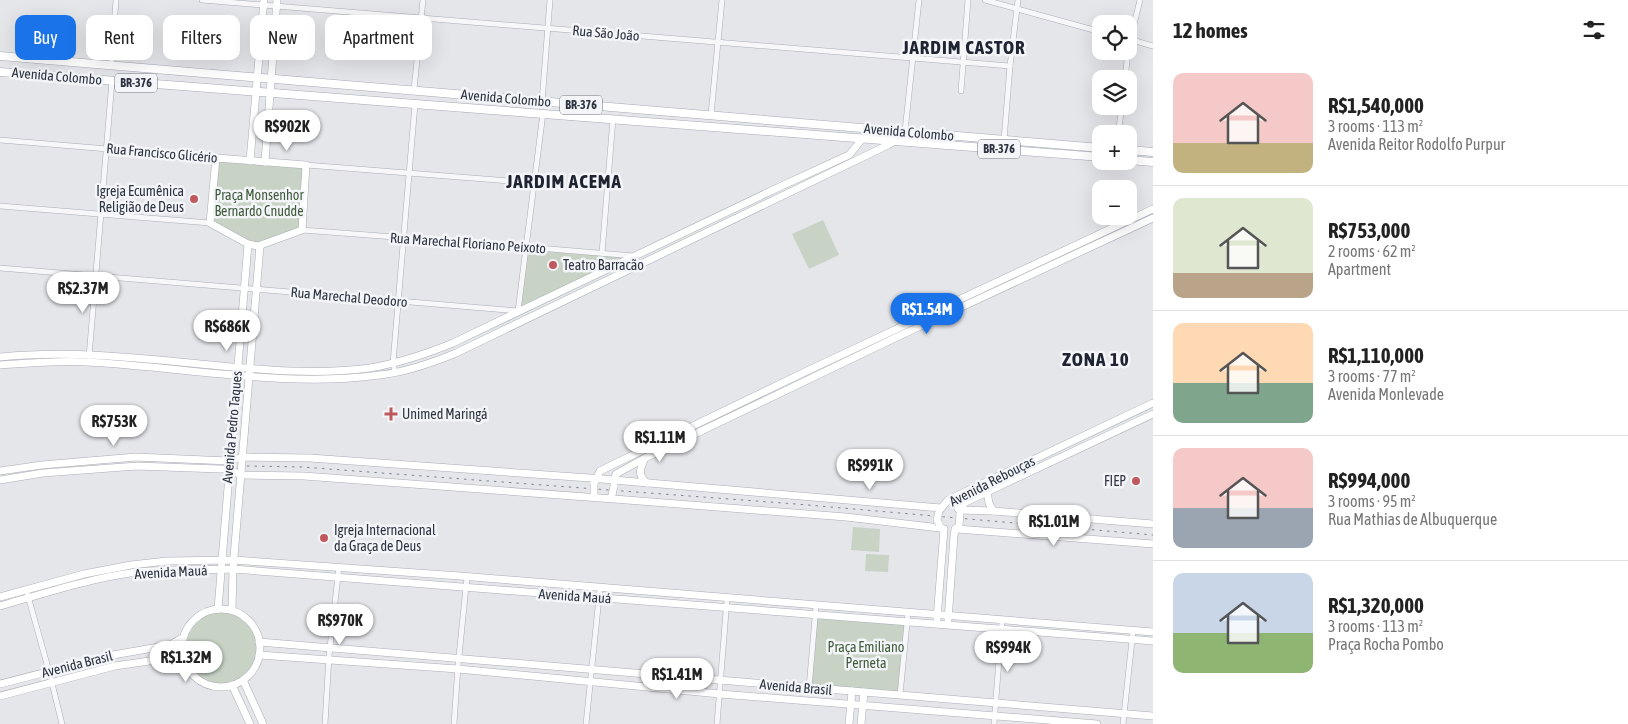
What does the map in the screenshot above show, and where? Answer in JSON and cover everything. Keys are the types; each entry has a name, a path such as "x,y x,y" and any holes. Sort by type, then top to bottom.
{"main road":[{"path":"250,161 264,2"},
{"path":"266,162 276,3"},
{"name":"Avenida Colombo","path":"0,56 1092,147"},
{"path":"59,76 68,68 70,63"},
{"name":"Avenida Colombo","path":"0,72 1092,156"},
{"path":"469,107 472,96"},
{"path":"479,108 482,97"},
{"path":"630,120 640,109"},
{"path":"793,133 804,129 810,124"},
{"path":"302,375 393,363 429,352 518,312 849,155 863,138 876,133 905,131"},
{"path":"0,357 29,355 89,358 344,379 395,372 426,365 523,321 896,140 905,131"},
{"path":"1062,154 1064,149 1078,145"},
{"path":"1137,151 1153,152"},
{"path":"216,158 210,223 248,244 260,246 302,230 306,165"},
{"name":"Rua Francisco Glicério","path":"216,158 306,165"},
{"path":"1137,161 1153,162"},
{"path":"769,192 773,200"},
{"path":"610,497 618,473 691,432 846,352 1153,209"},
{"path":"595,496 597,474 604,469 691,432 1151,219 1145,212"},
{"path":"1087,239 1091,247"},
{"name":"Avenida Pedro Taques","path":"218,609 248,244"},
{"name":"Avenida Pedro Taques","path":"232,610 233,570 260,246"},
{"path":"1016,272 1019,280"},
{"path":"994,282 997,290"},
{"path":"962,297 966,305"},
{"path":"846,352 850,359"},
{"path":"29,355 29,363"},
{"path":"0,365 89,358"},
{"name":"Avenida Rebouças","path":"936,624 941,527 937,520 941,509 948,500 1153,403"},
{"name":"Avenida Rebouças","path":"947,625 959,511 966,502 1153,414"},
{"path":"1092,432 1097,441"},
{"path":"0,471 50,464 136,457 229,461 243,456 310,458 595,482 648,483 959,511 993,511 1153,524"},
{"path":"136,457 137,466"},
{"path":"645,458 640,474 648,483"},
{"path":"0,480 43,474 137,466 228,470 241,475 304,476 610,497 1153,544"},
{"path":"987,492 993,511"},
{"name":"Avenida Mauá","path":"0,606 131,565 167,561 234,560 1153,632"},
{"name":"Avenida Mauá","path":"0,597 26,589 85,578 152,571 220,569 1153,641"},
{"path":"940,572 951,573"},
{"path":"218,609 232,610 250,622 256,632 259,642 259,656 253,669 243,680 222,687 209,685 198,680 189,670 181,649 182,638 191,623 199,616 218,609"},
{"name":"Avenida Brasil","path":"0,684 113,655 170,646 182,638"},
{"name":"Avenida Brasil","path":"259,642 1153,716"},
{"name":"Avenida Brasil","path":"259,656 590,680 720,694 1097,724"},
{"name":"Avenida Brasil","path":"0,696 115,666 170,658 184,659"},
{"path":"243,680 264,724"},
{"path":"232,685 250,724"},
{"path":"849,724 852,691"},
{"path":"861,724 864,692"}],"street":[{"path":"111,66 116,0"},
{"name":"Rua São João","path":"202,0 264,2 385,15"},
{"path":"421,15 423,0"},
{"path":"542,102 550,0"},
{"path":"712,115 722,0"},
{"path":"905,131 919,0"},
{"path":"961,91 968,0"},
{"path":"985,0 1092,29"},
{"path":"1004,140 1018,0"},
{"path":"1136,15 1140,0"},
{"name":"Rua São João","path":"432,20 1010,66"},
{"path":"1137,41 1153,46"},
{"path":"414,90 417,60"},
{"path":"89,358 112,81"},
{"path":"395,372 393,363 415,104"},
{"path":"523,321 518,312 543,113"},
{"path":"602,253 613,119"},
{"name":"Rua Francisco Glicério","path":"0,140 216,158"},
{"name":"Rua Francisco Glicério","path":"306,165 534,183"},
{"path":"0,206 210,223"},
{"name":"Rua Marechal Floriano Peixoto","path":"302,230 634,256"},
{"path":"634,256 639,264"},
{"name":"Rua Marechal Deodoro","path":"0,268 518,312"},
{"path":"325,724 330,648 339,567"},
{"path":"454,724 467,577"},
{"path":"586,724 600,588"},
{"path":"26,589 62,724"},
{"path":"717,724 727,599"},
{"path":"809,688 816,606"},
{"path":"900,695 908,613"},
{"path":"994,724 1002,621"},
{"path":"1122,724 1133,631"}],"green space":[{"name":"Praça Monsenhor Bernardo Cnudde","path":"216,158 306,165 302,230 260,246 210,223"},
{"path":"823,220 839,255 809,269 792,234"},
{"path":"526,247 634,256 518,311"},
{"path":"853,527 880,529 879,552 851,550"},
{"path":"866,554 889,555 888,572 865,571"},
{"path":"221,609 236,612 253,626 257,633 260,648 257,663 243,680 236,684 221,687 206,684 189,670 185,663 182,648 185,633 199,616 206,612"},
{"name":"Praça Emiliano Perneta","path":"815,614 907,622 900,695 809,688"}],"railway":[{"path":"247,466 302,467 796,504 1153,535"}],"place":[{"name":"Igreja Ecumênica Religião de Deus","path":"194,199"},
{"name":"Teatro Barracão","path":"553,265"},
{"name":"Unimed Maringá","path":"391,414"},
{"name":"FIEP","path":"1136,481"},
{"name":"Igreja Internacional da Graça de Deus","path":"324,538"}],"district":[{"name":"JARDIM CASTOR","path":"964,47"},
{"name":"JARDIM ACEMA","path":"564,181"},
{"name":"ZONA 10","path":"1096,359"}]}
